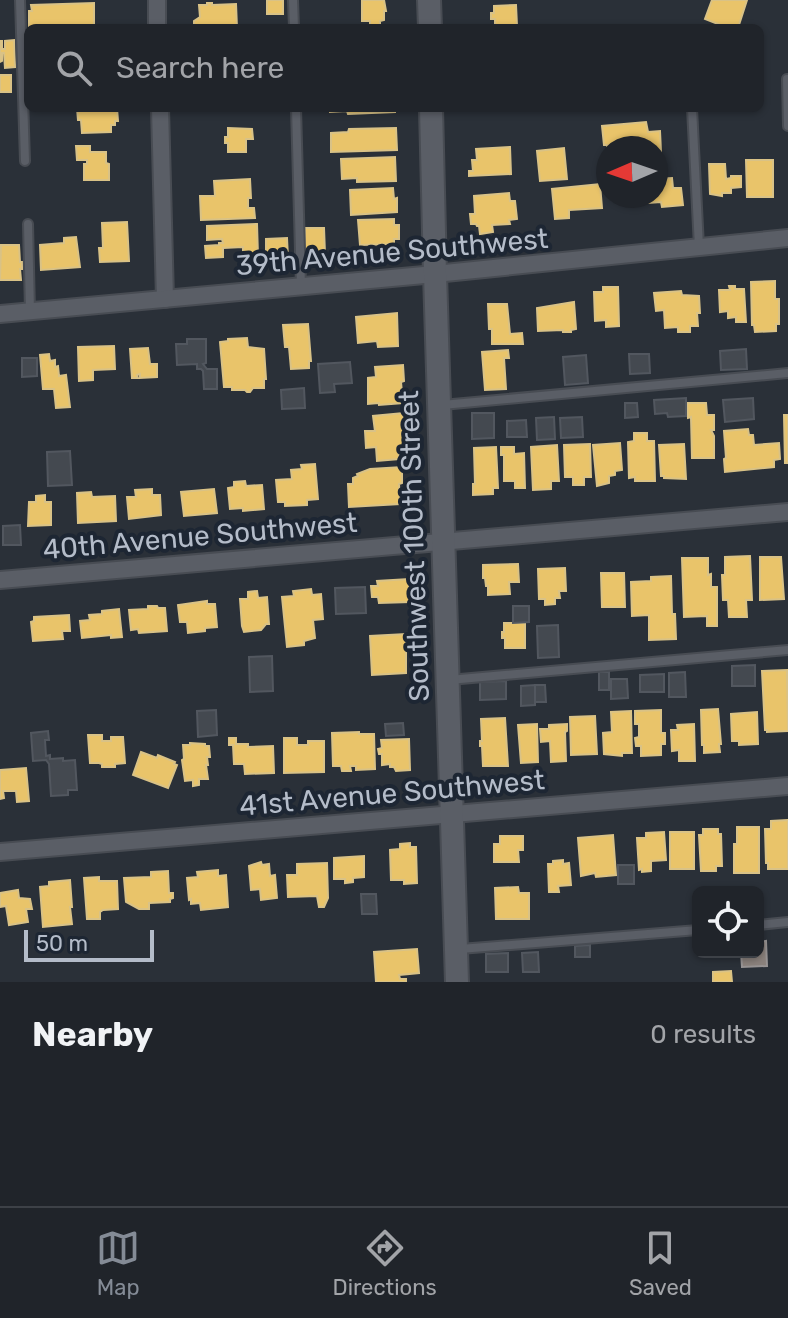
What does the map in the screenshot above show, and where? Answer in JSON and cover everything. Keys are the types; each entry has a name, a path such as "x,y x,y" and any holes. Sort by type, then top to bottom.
{"street":[{"path":"157,0 157,24"},
{"path":"429,0 430,24"},
{"path":"160,112 165,299"},
{"name":"Southwest 100th Street","path":"431,112 457,982"},
{"name":"39th Avenue Southwest","path":"0,314 788,238"},
{"name":"40th Avenue Southwest","path":"0,580 788,512"},
{"name":"41st Avenue Southwest","path":"0,852 788,786"}],"lane":[{"path":"20,0 25,161"},
{"path":"293,0 294,24"},
{"path":"787,79 788,126"},
{"path":"296,112 301,287"},
{"path":"692,112 699,248"},
{"path":"28,224 30,311"},
{"path":"439,405 788,373"},
{"path":"448,680 788,650"},
{"path":"764,924 788,922"},
{"path":"456,949 692,930"}],"building: Homes":[{"path":"267,0 283,0 283,14 267,14"},
{"path":"362,0 384,0 386,11 380,24 362,21"},
{"path":"712,0 747,0 739,24 718,24 705,19"},
{"path":"94,3 94,24 29,24 31,5"},
{"path":"236,4 237,24 194,24 200,17 199,5"},
{"path":"516,5 517,24 495,24 495,19 491,19 494,6"},
{"path":"14,40 15,67 5,68 4,53 0,62 0,41 2,49 5,49 5,41"},
{"path":"0,75 11,75 11,92 0,92"},
{"path":"77,112 117,112 118,121 111,125 111,132 82,133 81,120 78,120"},
{"path":"347,112 395,112 348,114"},
{"path":"646,122 648,132 660,131 660,136 603,136 602,126"},
{"path":"228,128 252,129 253,139 246,139 246,152 228,152 225,137 228,137"},
{"path":"396,128 397,150 331,152 331,133 348,132 349,129"},
{"path":"76,146 90,146 90,152 106,152 109,180 84,180 87,160 77,160"},
{"path":"510,147 511,174 469,176 469,171 473,171 472,160 477,160 476,149"},
{"path":"564,148 567,179 540,181 537,151"},
{"path":"395,157 396,181 357,182 357,178 342,179 341,159"},
{"path":"746,160 773,160 773,197 747,197"},
{"path":"709,164 725,164 726,179 741,176 741,187 731,188 731,193 722,193 722,196 710,194"},
{"path":"668,178 672,178 673,188 681,188 683,205 668,206"},
{"path":"250,179 248,208 254,208 255,218 201,220 200,196 215,196 214,181"},
{"path":"596,184 596,208 602,208 569,210 569,218 555,219 552,189"},
{"path":"393,188 397,212 351,215 350,190"},
{"path":"509,193 510,201 515,201 517,219 509,220 510,224 492,225 493,232 480,234 479,226 471,224 470,214 475,214 474,196"},
{"path":"394,219 394,225 399,225 399,239 394,239 394,244 360,245 358,220"},
{"path":"127,222 129,261 100,262 102,223"},
{"path":"257,224 258,256 243,256 243,247 223,248 223,257 206,258 205,246 223,243 222,239 207,240 207,226"},
{"path":"305,228 324,228 325,254 305,254"},
{"path":"76,237 80,267 41,270 40,245 64,243 64,238"},
{"path":"287,238 288,258 266,258 266,239"},
{"path":"1,245 19,245 21,280 0,280"},
{"path":"775,281 779,324 776,324 776,331 755,332 752,325 751,282"},
{"path":"729,286 744,289 746,322 736,322 736,317 728,318 728,311 720,312 719,290 730,290"},
{"path":"603,287 618,287 619,326 606,327 606,320 595,321 594,292 603,292"},
{"path":"681,291 682,295 699,296 698,326 690,326 690,332 678,332 678,327 665,328 664,310 656,311 654,293"},
{"path":"574,302 576,329 571,332 538,331 537,308"},
{"path":"488,304 507,304 510,334 522,333 523,344 492,344"},
{"path":"397,313 398,346 378,347 377,341 358,343 356,317"},
{"path":"308,324 309,368 291,369 283,325"},
{"path":"247,338 248,347 264,349 264,388 253,388 247,392 224,387 220,342"},
{"path":"114,346 115,369 93,370 93,380 79,381 78,347"},
{"path":"148,348 150,364 157,364 157,377 140,378 140,374 138,378 132,378 130,349"},
{"path":"508,350 509,358 504,358 506,389 485,390 482,352"},
{"path":"49,354 50,361 55,360 55,367 58,366 59,376 66,375 70,407 56,408 54,389 43,389 40,355"},
{"path":"403,365 403,403 368,404 368,378 376,377 375,367"},
{"path":"687,403 706,403 707,415 714,415 714,430 711,430 714,458 692,458 691,417 688,418"},
{"path":"403,413 406,445 398,446 399,459 377,461 376,447 366,448 365,431 375,431 373,416"},
{"path":"784,415 788,415 788,463 785,463"},
{"path":"748,429 749,435 753,435 754,445 779,443 780,459 774,460 774,467 725,472 724,431"},
{"path":"634,433 647,433 647,441 654,441 655,481 629,478 628,442 634,441"},
{"path":"620,443 622,470 609,476 609,483 597,486 593,445"},
{"path":"590,444 591,477 584,477 584,485 573,485 573,477 565,477 564,445"},
{"path":"684,444 686,479 664,478 661,476 659,445"},
{"path":"557,445 559,481 551,481 551,489 533,490 531,447"},
{"path":"496,447 498,488 493,488 493,494 473,495 474,448"},
{"path":"501,447 514,447 514,454 524,453 525,488 515,488 515,481 504,481"},
{"path":"315,464 318,499 307,500 307,505 285,506 285,502 278,502 276,480 292,479 291,470 302,469 301,465"},
{"path":"402,467 400,504 349,507 348,484 353,484 357,474 370,469"},
{"path":"245,481 246,486 262,485 264,509 230,509 228,488 234,487 234,482"},
{"path":"152,489 152,495 160,495 161,515 129,519 127,497 136,497 135,490"},
{"path":"214,489 217,513 184,516 181,492"},
{"path":"91,492 92,497 115,496 116,521 78,523 77,493"},
{"path":"45,495 45,502 51,502 51,525 28,526 29,502 36,502 36,496"},
{"path":"750,556 752,600 746,600 747,617 729,617 728,600 723,600 725,557"},
{"path":"760,557 781,557 784,599 760,600"},
{"path":"682,558 708,558 711,587 717,587 717,626 707,626 707,616 684,617"},
{"path":"518,564 519,582 509,582 510,594 488,595 483,565"},
{"path":"565,568 566,591 559,591 560,598 555,598 555,604 545,605 545,599 539,599 538,569"},
{"path":"601,573 624,573 625,607 602,607"},
{"path":"671,576 676,639 649,640 649,615 632,616 631,582"},
{"path":"409,579 410,602 379,603 378,597 372,597 371,586 378,586 377,581"},
{"path":"311,589 312,595 321,594 323,619 313,620 315,638 304,641 304,645 287,647 282,597 294,596 293,591"},
{"path":"257,591 258,598 267,597 269,624 261,630 244,632 240,599 248,599 248,592"},
{"path":"207,601 207,604 215,604 217,627 188,633 187,622 180,622 178,605"},
{"path":"148,606 165,608 167,631 139,633 138,629 131,630 129,610 148,609"},
{"path":"119,609 122,637 82,638 80,621 90,620 89,615 102,614 102,611"},
{"path":"69,615 70,631 62,631 63,639 33,641 31,622 34,617"},
{"path":"504,623 525,623 525,648 505,648 505,638 502,638"},
{"path":"406,634 406,673 372,675 370,636"},
{"path":"787,670 788,731 767,732 762,671"},
{"path":"718,709 720,752 704,753 701,710"},
{"path":"661,710 661,733 665,733 665,744 661,744 661,755 641,756 641,746 636,746 639,724 635,724 635,711"},
{"path":"631,711 632,753 622,753 622,756 604,754 603,733 612,732 611,712"},
{"path":"757,712 758,744 739,745 739,741 732,741 731,714"},
{"path":"595,716 597,754 571,755 570,717"},
{"path":"505,718 508,766 483,766 481,719"},
{"path":"537,724 538,762 521,763 518,725"},
{"path":"567,724 566,761 551,762 550,741 541,742 540,729"},
{"path":"694,724 695,761 679,761 679,750 672,751 671,730 678,730 677,725"},
{"path":"332,733 374,734 375,769 356,770 356,766 350,766 351,771 342,771 341,766 333,766"},
{"path":"88,735 102,735 102,741 123,737 125,763 102,767 99,763 90,763"},
{"path":"229,738 236,738 236,744 248,744 248,747 273,746 274,773 245,774 244,764 234,764 233,745 229,745"},
{"path":"284,738 297,738 297,745 324,741 324,772 284,773"},
{"path":"409,739 410,770 396,771 390,764 382,765 382,754 378,749 382,748 381,740"},
{"path":"183,745 209,746 210,757 207,757 206,765 208,779 199,779 199,785 193,786 193,780 185,781 182,760"},
{"path":"141,752 175,762 177,765 168,788 133,775"},
{"path":"26,768 29,801 17,802 16,791 3,791 4,798 0,799 0,770"},
{"path":"788,820 788,869 768,869 765,829 771,829 771,821"},
{"path":"737,827 759,827 759,873 734,873"},
{"path":"703,829 718,829 718,834 721,834 722,866 716,866 716,871 701,871 699,835 703,835"},
{"path":"664,832 666,860 651,861 651,871 642,872 642,869 639,870 637,838 646,838 646,833"},
{"path":"670,832 694,832 694,869 670,869"},
{"path":"613,835 616,875 596,877 595,873 581,876 578,838"},
{"path":"500,836 523,836 523,850 518,850 519,862 494,862 494,844 500,844"},
{"path":"410,843 410,847 416,847 417,883 404,884 404,880 391,880 390,850"},
{"path":"364,856 364,877 345,883 345,879 334,879 334,858"},
{"path":"563,860 563,864 569,863 571,885 558,886 559,892 549,892 548,864"},
{"path":"261,862 262,865 269,864 270,876 275,875 277,898 261,900 260,889 251,890 249,866"},
{"path":"327,863 328,898 324,907 319,907 317,896 288,897 287,875 297,875 297,864"},
{"path":"218,870 218,876 226,875 228,907 201,910 200,903 191,904 189,900 187,878 198,877 197,872"},
{"path":"168,871 169,893 173,893 170,902 149,903 149,909 139,909 126,902 124,878 151,877 151,872"},
{"path":"99,877 99,881 117,881 118,909 103,910 100,919 87,919 84,878"},
{"path":"70,880 72,924 43,927 40,887 49,886 49,882"},
{"path":"518,887 519,893 529,893 529,919 496,919 495,888"},
{"path":"18,890 19,898 30,899 32,909 26,909 28,922 9,925 6,906 0,907 0,893"},
{"path":"417,949 419,973 399,975 406,982 376,982 374,952"},
{"path":"731,971 732,982 713,982 713,972"}],"building: Industry":[{"path":"764,941 767,966 742,967 741,958 764,958"}],"building: Other":[{"path":"187,339 206,339 206,363 203,364 207,369 217,369 217,389 204,389 203,371 197,369 197,364 177,365 176,344 187,344"},
{"path":"746,349 747,369 721,370 720,351"},
{"path":"629,354 649,354 650,373 630,374"},
{"path":"586,355 588,383 565,385 563,357"},
{"path":"22,358 37,358 37,376 22,377"},
{"path":"350,362 352,383 334,384 335,392 320,393 318,364"},
{"path":"304,388 305,408 282,409 281,390"},
{"path":"686,398 686,416 655,414 654,400"},
{"path":"753,398 754,419 725,422 723,400"},
{"path":"625,403 637,403 638,417 625,418"},
{"path":"472,413 494,413 494,438 472,439"},
{"path":"554,417 555,439 537,440 536,418"},
{"path":"582,417 583,437 561,438 560,418"},
{"path":"526,420 527,437 507,437 507,421"},
{"path":"70,451 72,485 48,486 47,452"},
{"path":"20,525 21,545 3,545 3,526"},
{"path":"365,587 366,613 336,614 335,588"},
{"path":"513,606 529,606 529,622 513,623"},
{"path":"558,625 559,657 538,658 537,626"},
{"path":"272,656 273,691 250,692 249,657"},
{"path":"755,665 755,686 732,686 732,666"},
{"path":"599,672 609,672 609,690 599,690"},
{"path":"685,672 686,697 669,697 669,673"},
{"path":"664,674 664,692 640,692 640,675"},
{"path":"611,679 627,679 628,698 611,699"},
{"path":"506,681 506,699 480,700 480,682"},
{"path":"535,685 535,705 521,706 521,686"},
{"path":"535,685 545,685 546,702 535,702"},
{"path":"216,710 217,735 198,737 197,711"},
{"path":"403,723 404,735 386,736 385,724"},
{"path":"48,731 46,756 50,755 50,759 63,758 63,761 75,760 77,790 68,790 68,795 51,796 49,764 46,760 33,761 31,733"},
{"path":"618,865 634,865 634,884 618,884"},
{"path":"361,894 376,894 377,914 362,914"},
{"path":"590,945 590,957 575,957 575,946"},
{"path":"538,952 539,972 523,972 522,953"},
{"path":"508,953 508,972 486,972 486,954"}]}
